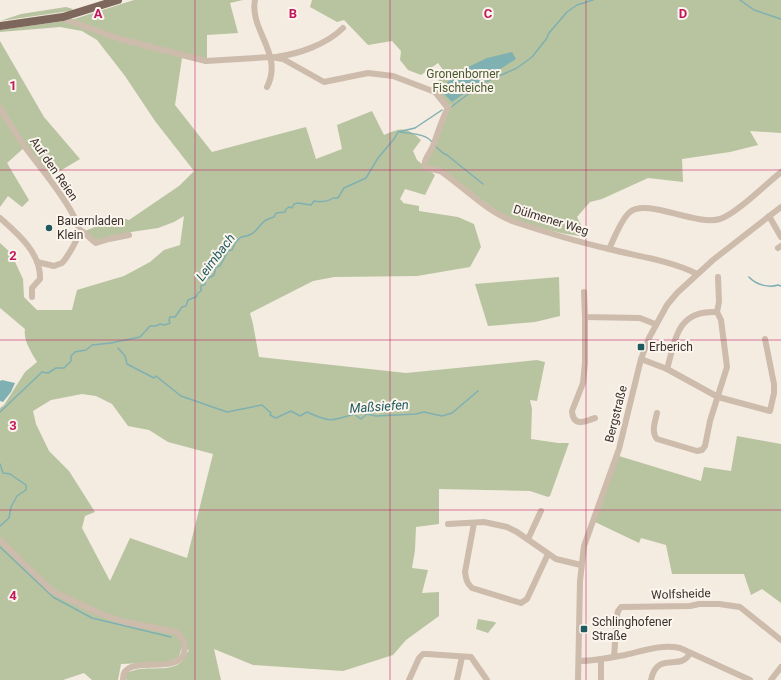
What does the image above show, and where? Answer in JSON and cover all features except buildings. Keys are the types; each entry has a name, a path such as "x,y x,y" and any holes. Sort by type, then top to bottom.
{"main road":[{"path":"0,26 63,17 118,0"}],"street":[{"path":"255,0 254,5 258,25 271,57 272,75 267,87"},
{"path":"63,17 64,19 120,39 206,61 289,55 309,48 336,35 343,28"},
{"name":"Dülmener Weg","path":"271,57 283,59 324,82 368,73 393,76 435,92 448,109 438,126 432,149 424,162 425,167 441,172 476,200 496,213 514,222 609,250 657,260 697,274"},
{"name":"Auf den Reien","path":"0,108 24,146 60,194 79,229"},
{"path":"609,250 626,216 634,209 646,207 702,220 719,219 732,213 781,172"},
{"name":"Bergstraße","path":"578,680 581,565 584,546 619,449 641,359 655,324 667,305 677,293 697,274 781,207"},
{"path":"770,216 781,237"},
{"path":"0,218 30,249 37,262 40,279 32,288 32,297"},
{"path":"37,262 54,266 62,263 78,237 79,229 96,243 129,235"},
{"path":"657,413 653,430 657,439 691,450 702,450 705,446 710,421 727,367 721,320 717,312 719,302 718,277"},
{"path":"584,292 584,377 572,415 576,421 580,422 586,422 595,418"},
{"path":"667,369 676,336 688,319 699,312 717,312"},
{"path":"585,317 640,318 655,324"},
{"path":"641,359 667,369 718,397 770,411 774,393 774,384 765,339"},
{"path":"528,539 541,511"},
{"path":"474,523 466,572 467,583 472,588 516,603 524,602 527,599 548,554"},
{"path":"448,524 494,523 507,527 528,539 556,559 581,565"},
{"path":"0,540 52,591 101,614 125,622 176,632 181,635 185,643 185,649 183,655 178,661 171,665 133,666 127,669 123,674 123,680"},
{"name":"Wolfsheide","path":"614,657 617,614 621,607 690,606 712,604 740,607 781,640"},
{"path":"578,661 614,657 665,646 680,648 750,680"},
{"path":"651,680 653,673 661,664 667,662 682,662 690,653"},
{"path":"409,680 419,658 423,654 470,657 487,680"},
{"path":"457,680 462,657"},
{"path":"601,659 601,680"},
{"path":"770,680 781,667"},
{"path":"770,680 776,680"}],"green space":[{"path":"134,0 243,0 230,3 238,33 207,35 207,64 182,58 175,105 212,152 306,127 316,159 342,149 337,125 372,111 384,135 395,131 404,130 412,133 421,140 413,151 417,160 435,175 425,195 405,189 400,199 403,203 419,206 419,211 458,217 474,224 481,247 470,267 417,276 334,277 313,281 250,313 259,357 406,373 537,360 545,362 537,401 530,400 532,409 531,439 569,443 550,496 548,497 530,491 439,489 439,524 416,527 415,550 412,568 428,570 422,593 439,592 439,616 406,640 393,655 343,671 253,665 214,649 221,680 127,680 125,678 127,673 134,670 169,668 175,666 184,659 189,650 182,648 178,658 166,662 121,664 118,680 92,680 84,673 63,680 0,680 0,408 4,405 25,372 37,362 26,342 25,329 0,308 0,243 11,253 23,279 24,297 37,310 72,310 77,290 124,276 150,262 164,250 180,245 184,216 174,222 158,228 131,232 96,242 85,231 119,217 129,220 179,186 194,171 155,121 125,76 97,40 82,31 60,27 0,32 0,30 71,20","holes":["82,394 96,396 112,404 128,426 149,430 168,442 213,454 187,558 130,538 110,581 82,528 85,516 95,512 69,471 49,451 36,424 33,411 51,400"]},
{"name":"Gronenborner Fischteiche","path":"312,0 781,0 781,133 750,131 758,145 730,152 682,159 683,182 648,178 602,199 590,202 577,217 587,237 566,234 514,222 445,175 427,168 425,162 452,105 450,106 431,87 446,74 438,63 421,75 408,70 400,60 401,51 392,41 368,45 344,20 337,22 310,7"},
{"path":"66,7 73,9 70,11 0,21 21,14"},
{"path":"0,41 44,117 80,159 50,177 26,146 7,163 29,200 22,207 8,196 0,207"},
{"path":"559,277 560,316 535,322 488,326 475,284"},
{"path":"737,436 781,444 781,603 762,589 751,595 744,574 672,574 666,545 641,538 639,543 595,522 619,456 701,481 704,467 731,471"},
{"path":"478,619 496,623 488,633 476,629"}],"water":[{"path":"512,52 516,59 452,102 440,90 441,87 468,67 487,58"},
{"path":"2,380 15,383 11,392 3,402 0,401 0,381"}],"waterway":[{"name":"Leimbach","path":"451,107 483,83 517,68 532,57 547,38 549,33 567,12 577,5 593,0"},
{"path":"740,0 754,10 781,19"},
{"name":"Leimbach","path":"490,75 497,77"},
{"name":"Leimbach","path":"0,412 42,372 48,373 56,368 64,368 71,361 71,356 75,352 86,350 92,345 140,337 150,326 160,324 165,325 170,323 170,317 175,317 182,307 186,306 188,300 196,297 201,291 201,286 205,284 205,280 214,275 216,267 220,266 228,251 232,250 235,243 241,237 252,234 264,222 274,217 276,213 285,212 289,207 292,208 294,204 298,203 311,205 314,201 319,202 338,198 344,188 366,178 378,158 398,132 415,128 442,110"},
{"path":"400,132 421,135 432,142"},
{"path":"436,147 483,184"},
{"path":"749,277 755,282 763,285 781,286"},
{"name":"Maßsiefen","path":"118,348 125,356 127,364 154,378 156,376 181,396 227,412 262,405 271,413 270,415 276,418 291,411 300,416 307,412 320,418 330,420 354,414 361,419 367,414 376,416 416,414 424,412 442,416 452,413 478,391"},
{"name":"Leimbach","path":"0,464 3,473 10,474 26,485 26,490 17,496 11,507 9,518 0,526"},
{"path":"0,547 53,597 92,618 171,637"}],"place":[{"name":"Bauernladen Klein","path":"49,228"},
{"name":"Erberich","path":"641,347"},
{"name":"Schlinghofener Straße","path":"584,629"}]}
